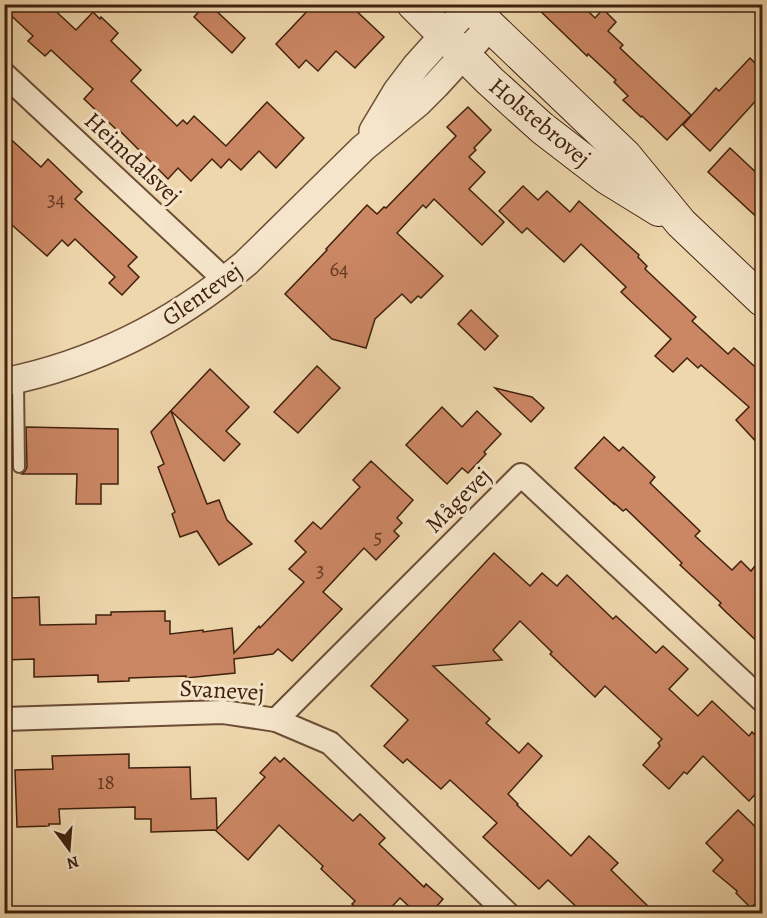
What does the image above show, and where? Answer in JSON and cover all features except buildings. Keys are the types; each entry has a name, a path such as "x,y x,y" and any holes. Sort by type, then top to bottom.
{"main road":[{"name":"Holstebrovej","path":"413,4 469,28 625,155 681,223 762,300"},
{"name":"Holstebrovej","path":"469,28 542,128 607,178 681,223"}],"street":[{"name":"Glentevej","path":"11,381 79,362 122,345 159,325 226,280 363,148 397,91 469,28"},
{"name":"Heimdalsvej","path":"4,74 226,280"},
{"name":"Mågevej","path":"276,720 521,475 762,700"},
{"name":"Svanevej","path":"4,719 223,712 276,720 330,743 508,914"}],"lane":[{"path":"11,381 19,467"}]}
